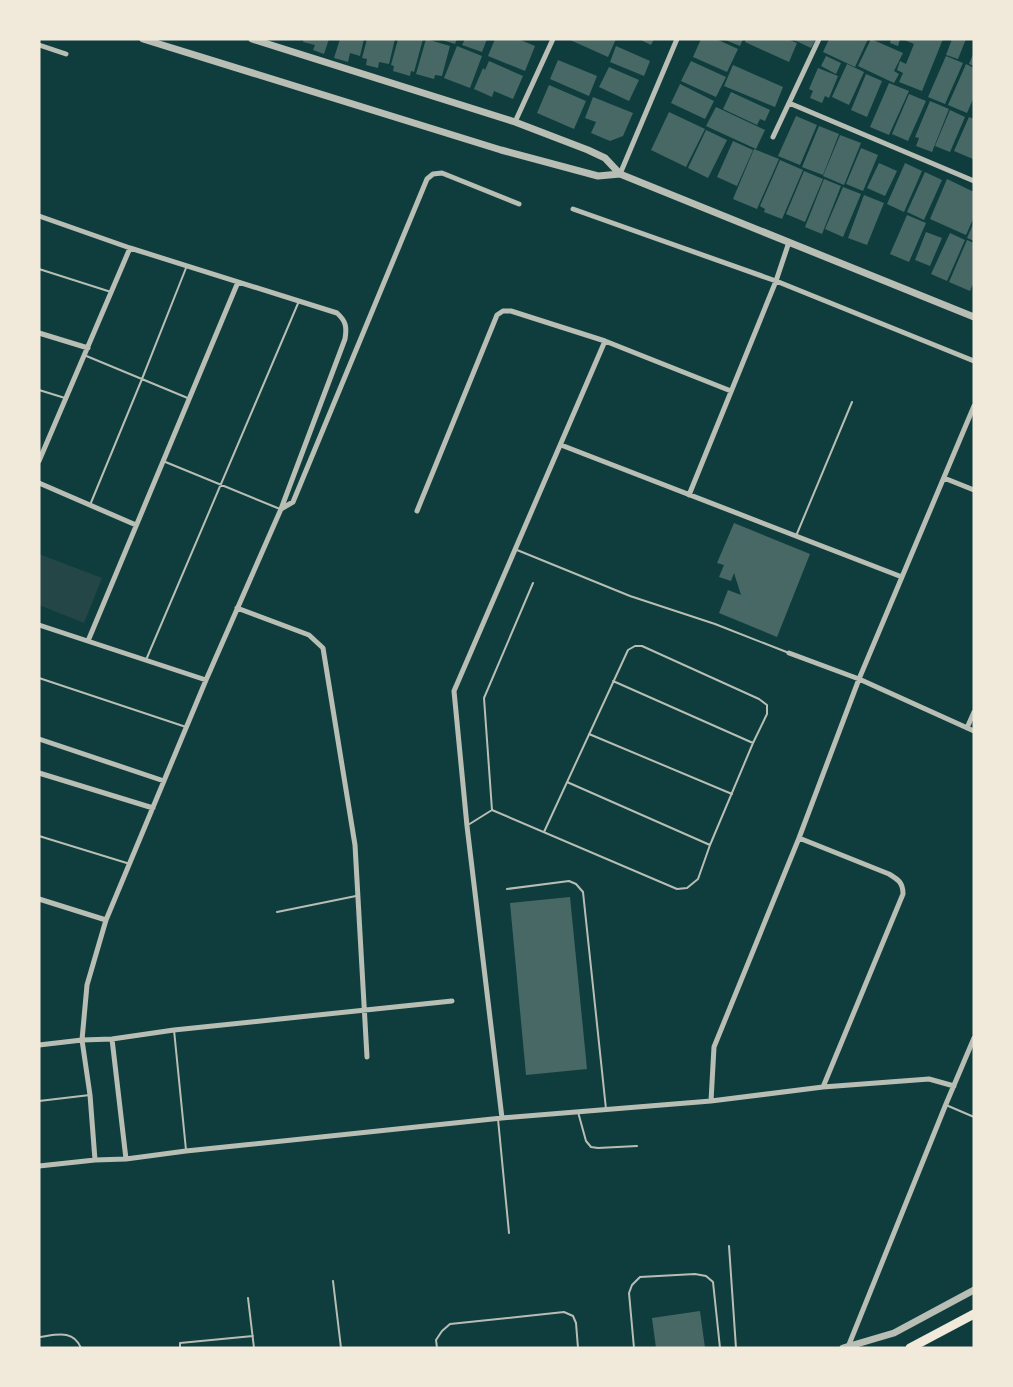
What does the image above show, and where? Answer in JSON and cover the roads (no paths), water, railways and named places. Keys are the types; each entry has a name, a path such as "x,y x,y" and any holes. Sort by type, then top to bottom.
{"highway":[{"path":"910,1348 974,1314"}],"street":[{"path":"143,39 512,153 598,176 620,174"},
{"path":"252,39 515,122 588,150 605,158 620,174 974,317"},
{"path":"515,122 553,39"},
{"path":"620,174 677,39"},
{"path":"773,137 819,39"},
{"path":"39,45 66,54"},
{"path":"789,103 974,181"},
{"path":"281,509 293,502 427,179 433,174 442,173 519,204"},
{"path":"573,209 776,280 974,361"},
{"path":"39,216 130,248 338,313 344,319 347,327 345,339 281,509 206,680 106,920 87,985 82,1040 90,1095 95,1160"},
{"path":"689,495 776,280 789,242"},
{"path":"39,460 40,453 130,248"},
{"path":"88,641 238,282"},
{"path":"417,511 497,315 503,311 511,311 605,341 731,391"},
{"path":"39,333 88,348"},
{"path":"500,1118 466,826 454,691 605,341"},
{"path":"711,1101 714,1047 799,838 859,679 974,406"},
{"path":"561,445 902,577"},
{"path":"944,478 974,490"},
{"path":"39,483 136,525"},
{"path":"237,608 309,634 323,648 355,844 367,1057"},
{"path":"39,625 206,680"},
{"path":"789,653 859,679 974,731"},
{"path":"967,728 974,712"},
{"path":"39,740 164,781"},
{"path":"39,773 153,808"},
{"path":"799,838 890,874 903,885 903,894 823,1087"},
{"path":"39,899 106,920"},
{"path":"39,1045 452,1001"},
{"path":"845,1347 974,1038"},
{"path":"112,1039 126,1159"},
{"path":"39,1166 126,1159 500,1118 711,1101 823,1087 929,1079 954,1086"},
{"path":"845,1347 894,1333 974,1290"}],"lane":[{"path":"90,505 187,265"},
{"path":"39,269 111,292"},
{"path":"146,660 299,301"},
{"path":"84,355 190,399"},
{"path":"39,390 65,398"},
{"path":"796,536 852,402"},
{"path":"164,462 281,509"},
{"path":"516,550 630,596 715,624 789,653"},
{"path":"492,810 484,698 533,583"},
{"path":"492,810 677,889 687,888 698,879 710,845 767,714 767,705 759,699 642,646 635,646 628,650 544,832"},
{"path":"39,678 186,727"},
{"path":"613,681 753,743"},
{"path":"588,734 732,794"},
{"path":"567,782 710,845"},
{"path":"466,826 492,810"},
{"path":"39,836 130,864"},
{"path":"507,889 569,881 576,884 583,892 606,1109"},
{"path":"277,912 358,896"},
{"path":"174,1030 186,1151"},
{"path":"39,1101 90,1095"},
{"path":"946,1104 974,1117"},
{"path":"578,1112 586,1141 591,1147 637,1146"},
{"path":"500,1118 509,1233"},
{"path":"729,1246 736,1348"},
{"path":"634,1348 629,1293 632,1285 640,1277 695,1274 706,1276 713,1282 720,1348"},
{"path":"333,1281 341,1348"},
{"path":"248,1298 254,1348"},
{"path":"437,1348 436,1340 450,1324 564,1312 573,1316 576,1323 578,1348"},
{"path":"39,1337 66,1334 75,1338 81,1348"},
{"path":"180,1348 180,1343 253,1336"}]}
